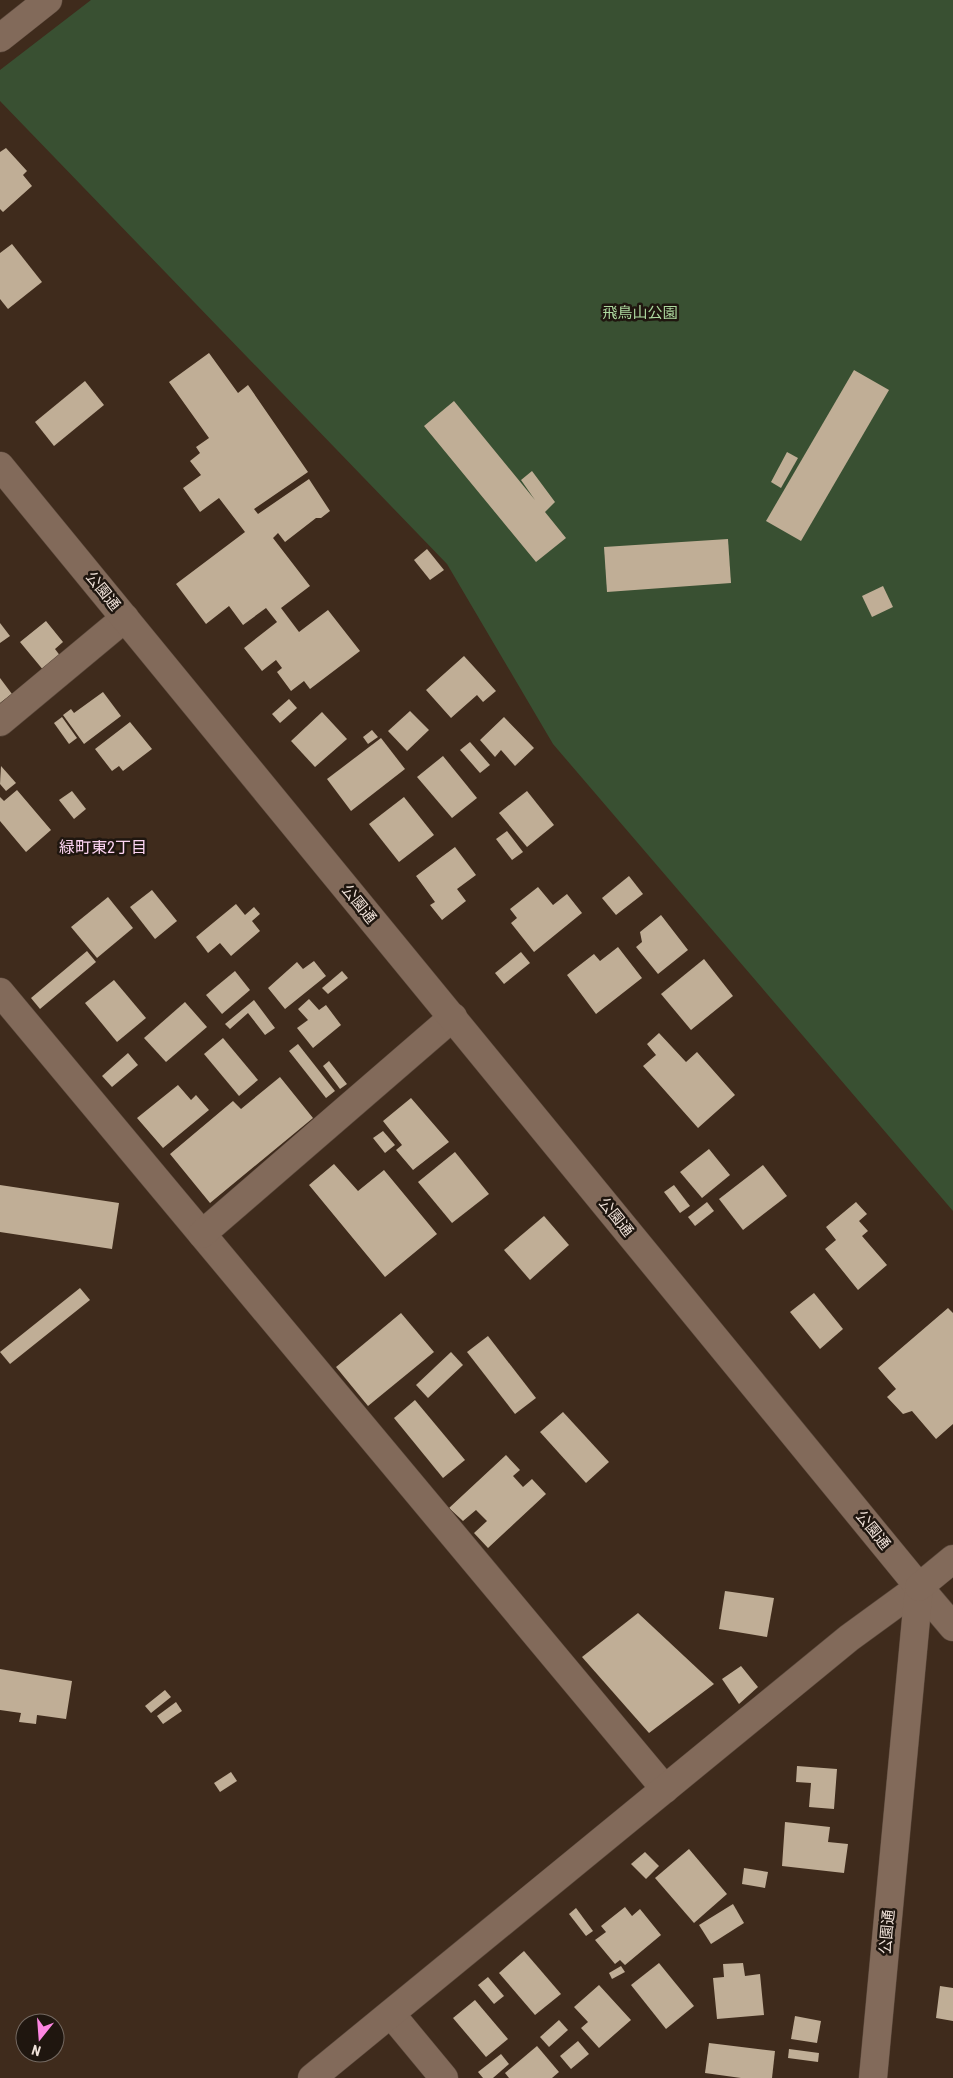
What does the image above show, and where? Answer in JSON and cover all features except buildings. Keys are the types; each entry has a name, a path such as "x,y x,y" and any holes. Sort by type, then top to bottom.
{"street":[{"path":"0,38 48,0"},
{"name":"公園通","path":"0,466 919,1587 873,2078"},
{"path":"0,722 125,618"},
{"path":"0,992 665,1790"},
{"path":"202,1234 453,1017"},
{"path":"312,2078 850,1638 919,1587 953,1559"},
{"path":"919,1587 953,1627"},
{"path":"390,2014 444,2078"}],"green space":[{"name":"飛鳥山公園","path":"91,0 953,0 953,1211 553,744 447,564 0,101 0,70"}],"district":[{"name":"緑町東2丁目","path":"103,847"}]}
